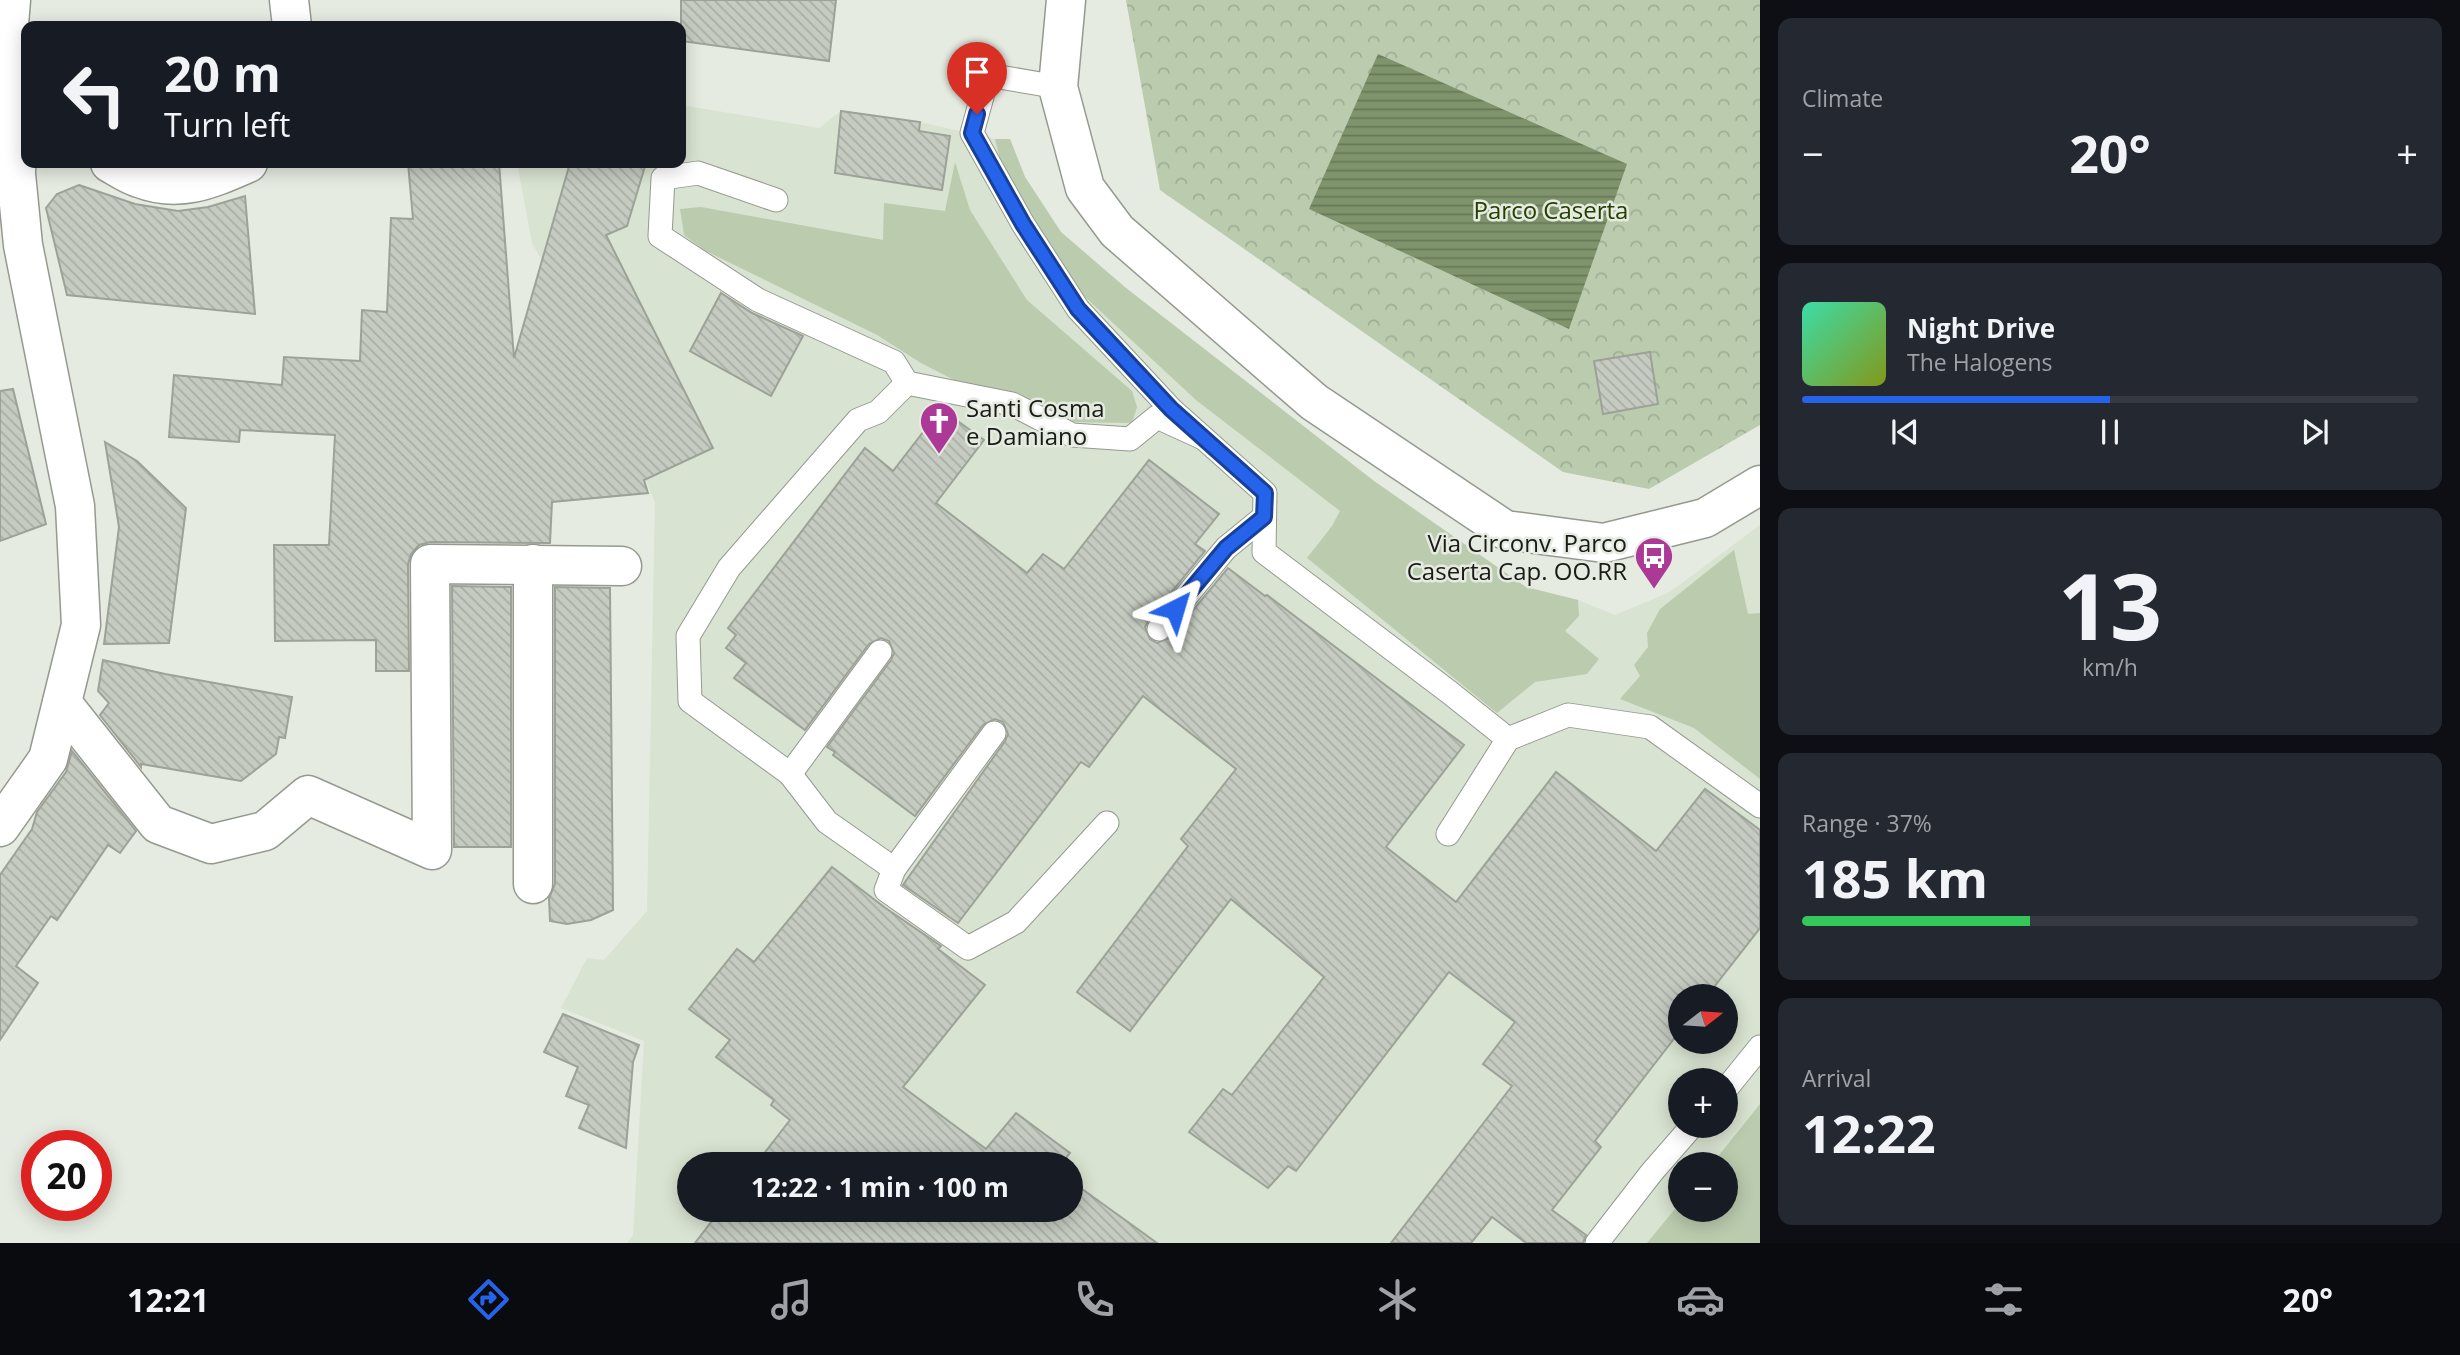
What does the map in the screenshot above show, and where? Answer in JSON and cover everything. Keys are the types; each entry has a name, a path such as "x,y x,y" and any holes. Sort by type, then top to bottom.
{"street":[{"path":"0,827 48,759 81,625 75,506 23,245 16,174 9,24 12,0"},
{"path":"289,0 291,21"},
{"path":"1066,0 1058,87 1084,188 1117,231 1314,402 1505,530 1604,543 1705,518 1760,485"},
{"path":"119,168 139,179 179,187 237,168"},
{"path":"62,703 158,824 211,844 265,831 308,795 432,850 429,564 622,566"},
{"path":"533,564 533,884"}],"lane":[{"path":"1058,87 988,75 972,133 1023,224 1078,309 1171,409 1265,493 1264,552 1508,739"},
{"path":"776,200 698,173 663,178 660,236 758,300 894,362 907,383 1012,404 1072,435 1130,439 1157,417 1203,438"},
{"path":"894,869 827,822 790,774 690,701 688,636 729,568 832,449 858,419 878,412 907,383"},
{"path":"1158,629 1226,548 1264,517"},
{"path":"790,774 880,652"},
{"path":"1448,834 1508,739 1568,715 1650,727 1760,806"},
{"path":"994,733 894,869 886,890 968,948 1016,922 1108,823"},
{"path":"1738,1074 1760,1047"},
{"path":"1597,1243 1682,1138"}],"shaded area":[{"path":"1378,54 1627,164 1569,329 1309,209"},
{"path":"686,106 819,128 841,111 920,122 995,139 1010,139 1025,177 1061,232 1126,288 1374,481 1526,587 1578,600 1615,615 1670,592 1760,525 1760,1243 627,1243 633,1235 644,1041 561,1008 587,958 604,960 647,911 655,502 577,321 532,243 518,168 686,168"}],"green space":[{"name":"Parco Caserta","path":"1126,0 1760,0 1760,425 1649,489 1563,472 1160,190"},
{"path":"995,139 1010,139 1025,177 1061,232 1126,288 1374,481 1526,587 1578,600 1579,616 1565,631 1599,659 1587,674 1535,682 1497,713 1307,558 1340,511 1196,400 1084,296 1055,262 1004,176"},
{"path":"955,162 970,210 1027,300 1132,391 1137,407 1132,423 1069,422 958,382 921,363 877,335 704,250 684,235 680,209 701,207 883,240 884,203 945,211"},
{"path":"1734,550 1748,614 1760,613 1760,779 1694,728 1620,699 1640,676 1634,665 1648,647 1647,633 1660,609"},
{"path":"1760,1104 1760,1243 1647,1243 1668,1218 1668,1222 1738,1222 1738,1152 1722,1152 1733,1138 1738,1138 1738,1132"}],"building":[{"path":"681,0 836,0 829,61 686,42 686,21 681,21"},
{"path":"841,111 920,122 919,131 950,136 942,190 835,173"},
{"path":"408,168 499,168 514,358 569,168 644,168 627,226 606,235 713,448 644,480 648,493 552,502 550,543 430,542 419,545 411,554 408,564 409,671 376,671 376,640 275,641 274,545 329,545 335,435 240,430 239,442 169,437 174,375 282,385 284,357 360,361 362,310 387,312 391,218 413,219"},
{"path":"79,185 135,204 178,211 208,207 245,196 255,314 67,295 46,208 57,194"},
{"path":"721,293 752,313 803,336 771,396 690,351"},
{"path":"1650,352 1658,404 1603,414 1594,361"},
{"path":"13,389 46,524 0,541 0,391"},
{"path":"941,409 984,440 936,503 1027,573 1043,554 1064,569 1149,460 1219,514 1195,544 1205,551 1148,621 1145,627 1150,639 1157,643 1170,638 1228,568 1464,745 1386,847 1456,902 1556,772 1656,851 1705,789 1760,830 1760,928 1716,984 1668,984 1668,1047 1595,1141 1601,1147 1552,1210 1586,1235 1583,1243 1526,1243 1492,1217 1471,1243 1391,1243 1512,1086 1483,1064 1515,1022 1449,972 1296,1171 1288,1166 1268,1188 1189,1132 1223,1089 1232,1095 1324,977 1231,899 1130,1031 1077,992 1188,846 1181,839 1236,769 1143,696 1089,767 1081,762 958,923 903,885 1005,741 1008,734 1003,722 995,719 983,725 915,816 833,755 835,752 827,747 891,660 894,653 889,641 881,638 869,644 805,730 734,678 746,663 726,648 736,635 728,628 865,448 893,471"},
{"path":"105,442 137,461 186,508 169,643 104,644 119,527"},
{"path":"452,586 511,587 511,847 454,847"},
{"path":"555,587 610,588 613,910 591,920 567,924 550,921 549,898 555,884"},
{"path":"103,660 292,697 285,738 279,737 276,754 241,781 141,764 141,767 100,715 109,703 98,691"},
{"path":"72,751 136,831 120,853 108,845 57,920 51,916 16,966 38,983 0,1040 0,875 32,829 37,812 66,772"},
{"path":"832,867 941,946 938,949 985,985 903,1087 986,1149 1016,1113 1069,1152 765,1152 790,1120 771,1105 774,1100 716,1057 730,1040 689,1009 737,949 754,962"},
{"path":"563,1014 639,1045 633,1062 626,1148 579,1128 589,1105 566,1096 578,1067 544,1052"},
{"path":"1083,1190 1157,1243 695,1243 711,1222 1083,1222"}],"place":[{"name":"Santi Cosma e Damiano","path":"939,455"},
{"name":"Via Circonv. Parco Caserta Cap. OO.RR","path":"1654,590"}],"route":[{"path":"977,114 972,133 1023,224 1078,309 1171,409 1265,493 1264,517 1226,548 1175,609"}]}
